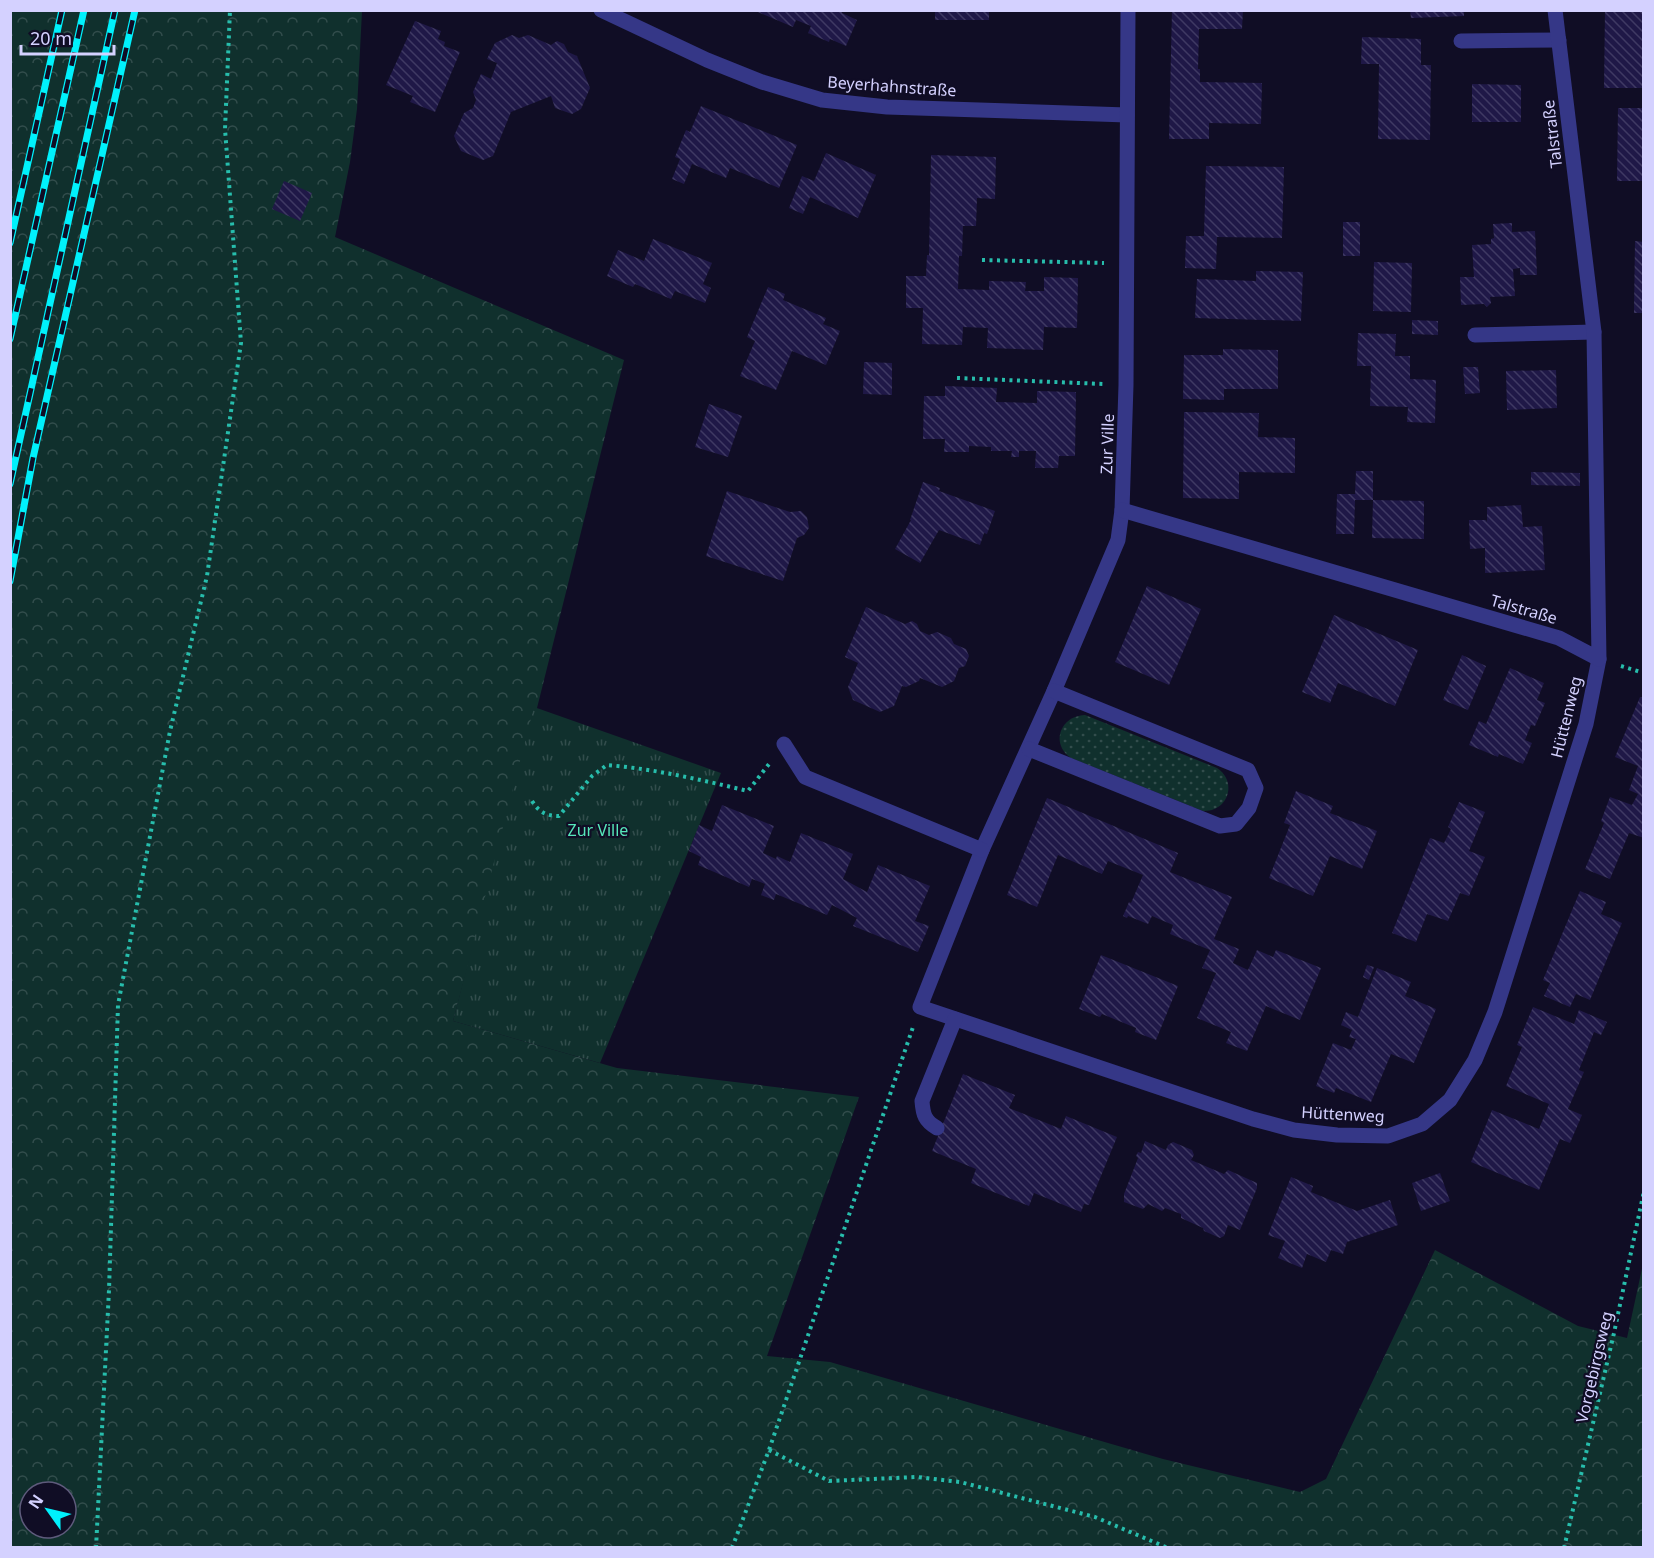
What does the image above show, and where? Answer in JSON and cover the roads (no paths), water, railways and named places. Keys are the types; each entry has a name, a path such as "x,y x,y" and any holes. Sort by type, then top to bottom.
{"street":[{"name":"Beyerhahnstraße","path":"601,10 707,60 762,82 822,100 887,107 1127,114"},
{"name":"Zur Ville","path":"920,1007 982,850 1029,749 1118,540 1122,510 1126,385 1128,10"},
{"name":"Talstraße","path":"1122,510 1559,638 1599,659 1594,332 1555,10"},
{"path":"1461,41 1559,40"},
{"path":"1475,335 1594,332"},
{"name":"Hüttenweg","path":"920,1007 1253,1119 1294,1130 1336,1135 1388,1136 1422,1124 1450,1100 1475,1060 1495,1012 1586,724 1599,659"},
{"path":"1029,749 1220,826 1236,824 1249,808 1256,788 1248,770 1054,691"},
{"path":"784,744 805,777 982,850"},
{"path":"937,1128 926,1121 922,1101 955,1019"}],"railway":[{"path":"10,243 62,10"},
{"path":"10,339 84,10"},
{"path":"10,484 115,10"},
{"path":"10,581 33,458 135,10"}]}
